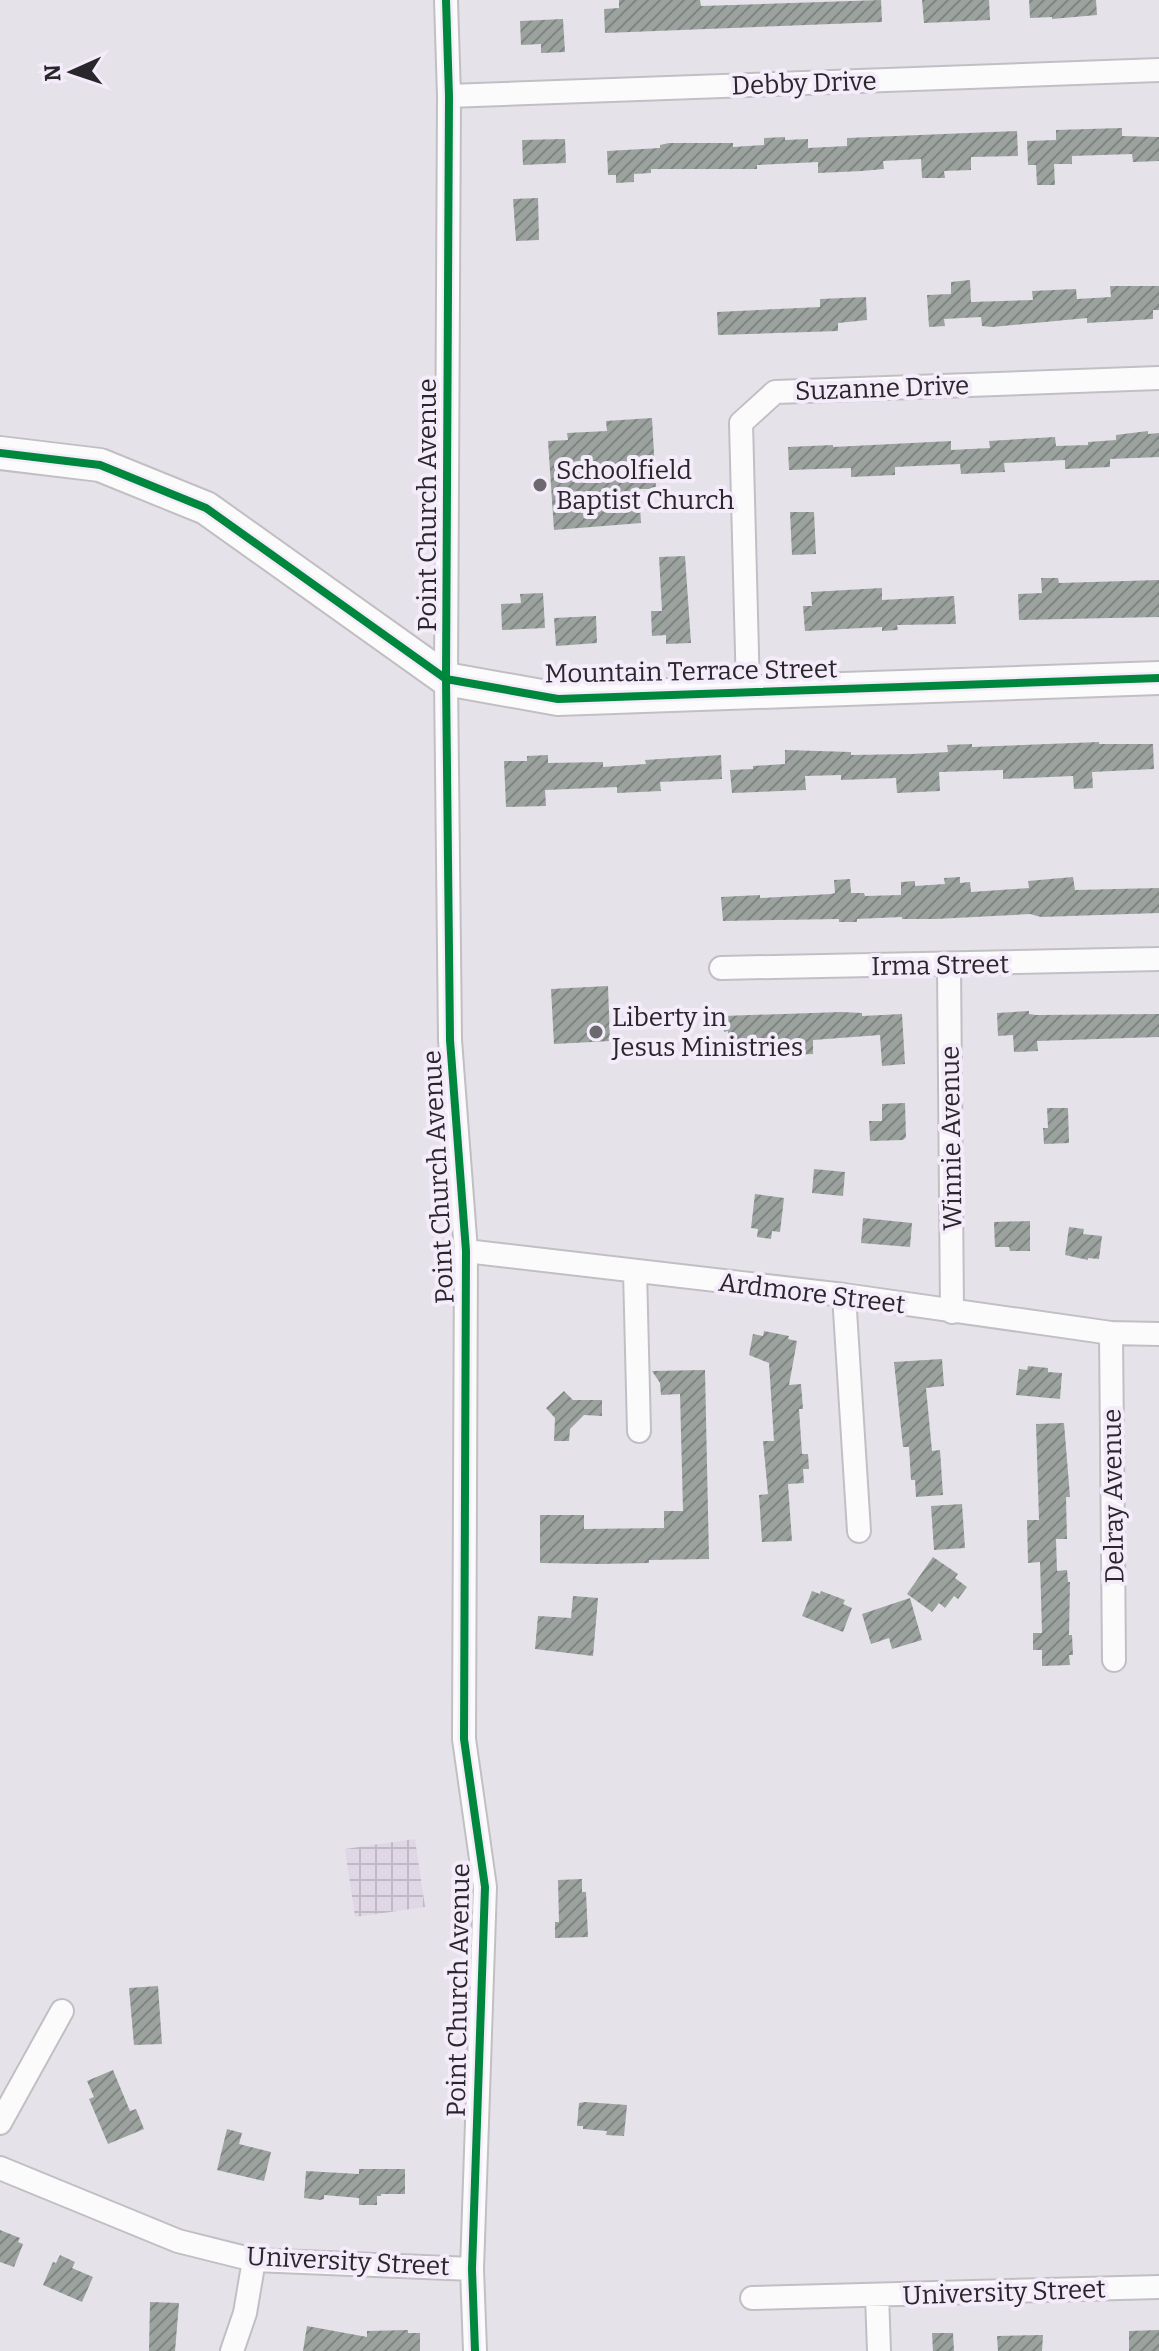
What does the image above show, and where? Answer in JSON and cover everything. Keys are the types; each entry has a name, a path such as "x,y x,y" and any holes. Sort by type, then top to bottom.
{"street":[{"name":"Point Church Avenue","path":"446,0 449,96 446,679 450,1040 466,1251 464,1739 485,1887 472,2269 475,2351"},
{"name":"Debby Drive","path":"449,96 1159,70"},
{"name":"Suzanne Drive","path":"748,691 741,423 775,392 1159,378"},
{"name":"Mountain Terrace Street","path":"0,453 100,465 206,508 446,679 558,699 1159,678"},
{"name":"Irma Street","path":"721,968 1159,959"},
{"name":"Winnie Avenue","path":"949,965 952,1312"},
{"name":"Ardmore Street","path":"466,1251 844,1295 1111,1333 1159,1334"},
{"path":"635,1271 639,1431"},
{"path":"844,1295 859,1531"},
{"name":"Delray Avenue","path":"1111,1333 1114,1660"},
{"path":"0,2123 62,2011"},
{"name":"University Street","path":"0,2168 178,2241 254,2260 472,2269"},
{"path":"232,2351 245,2313 254,2260"},
{"name":"University Street","path":"752,2298 1159,2287"},
{"path":"877,2295 879,2351"}],"shaded area":[{"path":"415,1839 425,1907 355,1917 345,1849"}],"building":[{"path":"619,0 700,0 701,6 881,0 882,22 605,33 604,9 619,8"},
{"path":"922,0 989,0 990,20 924,23"},
{"path":"1029,0 1096,0 1097,15 1030,18"},
{"path":"563,19 565,52 541,53 541,44 521,45 520,21"},
{"path":"1122,128 1122,136 1159,137 1159,161 1133,162 1132,154 1072,156 1072,164 1054,164 1055,185 1037,185 1036,165 1028,165 1027,141 1056,140 1056,130"},
{"path":"1017,131 1018,156 971,157 971,170 944,171 945,178 922,178 921,159 883,161 884,169 862,171 818,173 818,162 757,165 757,169 651,169 651,173 634,174 634,182 616,183 616,175 608,175 607,151 660,148 660,145 669,143 733,143 733,147 764,145 764,138 785,137 785,140 808,139 808,148 847,146 847,138"},
{"path":"565,139 566,163 523,165 522,140"},
{"path":"538,198 539,240 516,241 513,199"},
{"path":"970,280 971,302 1033,300 1032,291 1076,289 1077,299 1111,297 1110,286 1159,286 1159,310 1153,310 1153,319 1087,323 1087,318 992,327 982,326 981,317 944,319 945,326 929,327 927,295 951,294 951,282"},
{"path":"866,297 867,320 838,323 838,331 718,335 717,312 820,307 820,299"},
{"path":"652,418 656,489 639,489 641,523 554,530 548,441 568,440 567,433 607,431 606,421"},
{"path":"1148,431 1148,434 1159,433 1159,457 1110,459 1110,467 1065,469 1065,460 1004,463 1005,472 961,474 960,464 895,467 895,475 851,477 851,468 789,470 788,447 951,441 951,450 990,448 989,441 1055,437 1056,446 1088,445 1088,442 1116,440 1116,435"},
{"path":"790,512 814,512 816,554 792,555"},
{"path":"685,556 691,643 666,644 666,635 652,636 651,611 662,611 659,557"},
{"path":"1041,578 1058,578 1059,583 1159,580 1159,617 1019,620 1018,594 1042,593"},
{"path":"882,588 882,600 954,596 956,624 897,625 898,630 882,631 882,627 805,631 803,606 812,606 811,592"},
{"path":"543,593 545,628 502,630 501,604 521,603 520,594"},
{"path":"596,616 597,643 556,646 554,618"},
{"path":"1099,742 1153,744 1154,769 1092,772 1093,788 1074,789 1073,776 1003,779 1003,770 939,772 940,791 897,793 896,778 841,780 841,775 805,776 806,790 732,793 730,770 785,764 785,750 851,752 851,755 912,754 948,752 947,745 972,744 972,747"},
{"path":"548,755 548,763 603,762 603,767 646,764 645,760 721,755 722,779 660,782 661,791 617,793 617,787 545,790 546,806 506,807 504,761 527,761 527,756"},
{"path":"960,877 960,883 970,882 971,892 1029,888 1028,881 1073,877 1075,890 1159,888 1159,913 1041,917 1030,914 936,919 902,917 857,919 857,922 839,922 839,919 723,921 721,897 831,894 835,893 834,880 850,879 851,893 864,893 865,896 901,895 901,882 915,881 915,886 945,884 944,878"},
{"path":"608,986 610,1041 554,1044 551,989"},
{"path":"1029,1011 1029,1014 1036,1015 1159,1014 1159,1037 1037,1041 1038,1051 1014,1052 1013,1035 998,1036 997,1013"},
{"path":"862,1013 862,1016 902,1014 905,1064 882,1066 880,1035 813,1040 813,1054 791,1055 790,1039 728,1040 728,1031 724,1032 723,1016"},
{"path":"905,1103 906,1137 903,1140 870,1141 869,1121 882,1121 882,1104"},
{"path":"1047,1108 1068,1108 1069,1143 1044,1144 1043,1128 1048,1128"},
{"path":"814,1169 845,1172 843,1196 812,1193"},
{"path":"755,1194 784,1198 780,1232 772,1231 771,1239 757,1237 758,1229 751,1228"},
{"path":"863,1218 912,1223 910,1247 861,1243"},
{"path":"1030,1221 1030,1251 995,1247 994,1222"},
{"path":"1069,1227 1084,1229 1083,1234 1102,1236 1099,1259 1065,1255"},
{"path":"764,1331 789,1336 788,1339 797,1341 789,1385 801,1384 802,1454 808,1454 809,1469 803,1469 804,1483 788,1484 792,1541 762,1542 759,1495 768,1494 763,1441 774,1441 769,1363 749,1355 753,1334 763,1336"},
{"path":"942,1359 944,1386 926,1388 932,1451 940,1450 943,1495 916,1497 915,1480 911,1480 909,1447 903,1447 894,1362"},
{"path":"1028,1366 1062,1373 1060,1399 1016,1395 1019,1369 1027,1370"},
{"path":"705,1370 709,1559 649,1560 649,1563 540,1563 540,1515 584,1515 584,1529 664,1528 664,1511 683,1511 680,1394 661,1395 660,1383 652,1371"},
{"path":"564,1391 573,1400 602,1400 602,1416 584,1415 570,1429 569,1441 554,1441 555,1418 546,1408"},
{"path":"1064,1423 1070,1497 1066,1497 1067,1539 1056,1539 1057,1571 1067,1570 1070,1582 1069,1635 1072,1635 1073,1655 1069,1655 1070,1665 1042,1666 1042,1650 1033,1650 1033,1633 1042,1633 1040,1562 1028,1563 1027,1520 1039,1520 1036,1424"},
{"path":"962,1504 965,1548 934,1550 931,1506"},
{"path":"933,1557 958,1574 955,1578 967,1587 958,1599 954,1596 945,1608 939,1603 932,1612 907,1594"},
{"path":"812,1591 845,1600 843,1604 852,1608 843,1632 802,1616"},
{"path":"573,1596 598,1598 593,1656 535,1649 538,1616 571,1618"},
{"path":"910,1598 922,1640 892,1649 889,1638 871,1644 862,1614"},
{"path":"582,1879 582,1892 586,1892 588,1937 555,1938 555,1922 559,1922 558,1880"},
{"path":"158,1986 162,2044 134,2045 129,1988"},
{"path":"113,2070 130,2111 136,2109 144,2129 108,2144 89,2099 94,2097 87,2081"},
{"path":"579,2103 627,2105 624,2136 606,2135 607,2131 577,2126"},
{"path":"227,2129 242,2133 239,2144 271,2152 264,2181 217,2170"},
{"path":"359,2169 405,2169 405,2194 381,2194 377,2196 377,2205 359,2205 359,2198 324,2195 324,2199 320,2200 304,2198 306,2171 359,2174"},
{"path":"0,2230 20,2238 18,2242 23,2244 14,2267 0,2262"},
{"path":"60,2255 75,2262 72,2268 93,2277 82,2302 43,2285 53,2262 56,2263"},
{"path":"150,2302 179,2303 175,2351 149,2351"},
{"path":"307,2326 367,2337 367,2331 408,2330 408,2333 420,2333 420,2351 303,2351"},
{"path":"1159,2330 1159,2351 1129,2351 1129,2331"},
{"path":"932,2333 953,2333 954,2351 933,2351"},
{"path":"1043,2335 1042,2351 998,2351 997,2336"}],"cycle path":[{"path":"446,0 449,96 446,679 450,1040 466,1251 464,1739 485,1887 472,2269 475,2351"},
{"path":"0,453 100,465 206,508 446,679 558,699 1159,678"}],"place":[{"name":"Schoolfield Baptist Church","path":"540,485"},
{"name":"Liberty in Jesus Ministries","path":"596,1032"}]}
